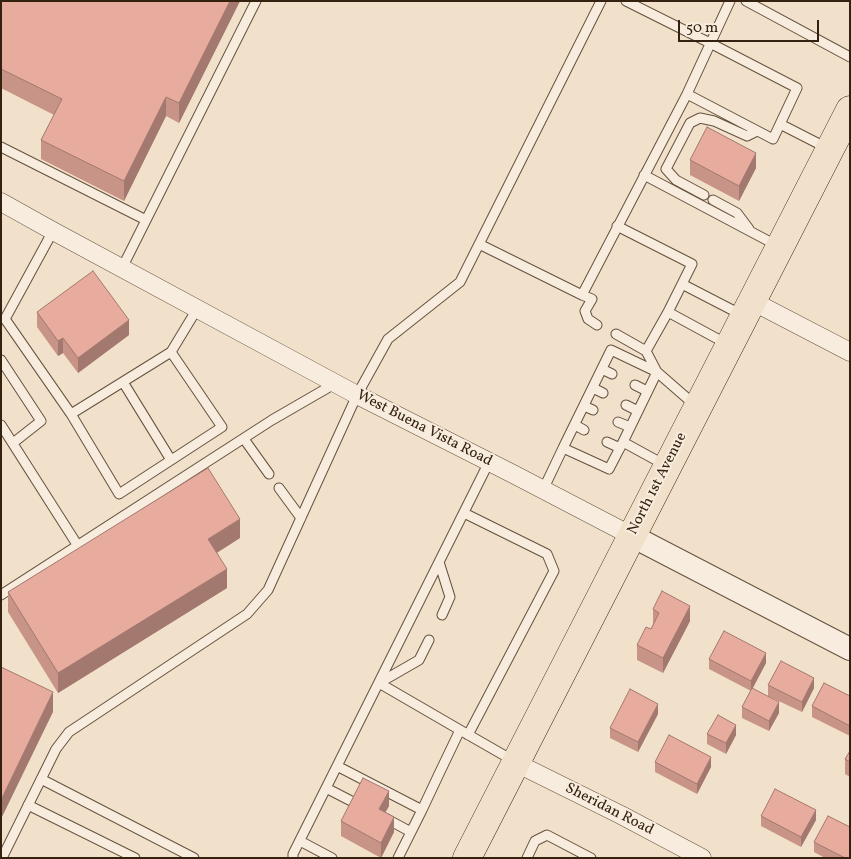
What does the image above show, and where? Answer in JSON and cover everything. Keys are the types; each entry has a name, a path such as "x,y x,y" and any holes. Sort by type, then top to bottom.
{"main road":[{"name":"North 1st Avenue","path":"467,858 850,110"}],"street":[{"name":"West Buena Vista Road","path":"1,202 53,232 336,384 850,649"},
{"path":"748,309 850,352"},
{"name":"Sheridan Road","path":"516,762 702,858"}],"lane":[{"path":"122,268 256,1"},
{"path":"2,858 56,749 69,732 247,614 268,590 357,395 388,339 460,282 601,1"},
{"path":"626,1 797,88 773,139 687,94"},
{"path":"582,295 687,94 730,1"},
{"path":"746,1 850,58"},
{"path":"751,232 737,213 676,180 666,169 690,122 700,118 714,121 747,136 758,131"},
{"path":"780,124 830,150"},
{"path":"1,147 146,220"},
{"path":"644,175 780,247"},
{"path":"617,226 692,264 646,352"},
{"path":"53,232 5,319 72,414 119,494 222,427 171,352"},
{"path":"479,244 592,299 585,311 588,319 597,324"},
{"path":"682,284 748,309"},
{"path":"72,414 171,352 197,309"},
{"path":"668,312 729,346"},
{"path":"616,334 646,352 657,372"},
{"path":"543,490 612,350 657,372 698,407"},
{"path":"1,360 41,421 13,443"},
{"path":"602,369 612,374"},
{"path":"563,448 609,469 657,372"},
{"path":"123,382 171,460"},
{"path":"1,595 272,420 336,384"},
{"path":"635,385 648,391"},
{"path":"593,388 603,393"},
{"path":"626,405 638,411"},
{"path":"584,406 593,410"},
{"path":"618,422 630,427"},
{"path":"1,425 78,546"},
{"path":"575,425 584,430"},
{"path":"244,439 269,474"},
{"path":"607,442 621,445 667,467"},
{"path":"293,858 293,854 490,462"},
{"path":"280,488 302,518"},
{"path":"398,858 438,776 554,571 547,554 464,513"},
{"path":"439,562 450,597 442,614"},
{"path":"379,683 419,660 429,640"},
{"path":"379,683 516,762"},
{"path":"337,766 422,810"},
{"path":"41,779 194,858"},
{"path":"326,788 357,804"},
{"path":"28,805 134,858"},
{"path":"383,817 411,832"},
{"path":"527,858 535,841 547,835 592,858"},
{"path":"300,841 332,858"}],"building":[{"path":"1,1 230,1 179,103 166,97 124,181 41,140 62,99 1,69"},
{"path":"707,127 756,153 739,186 690,160"},
{"path":"93,271 129,320 78,358 63,338 58,341 37,312"},
{"path":"208,468 240,519 208,539 227,569 58,673 8,592"},
{"path":"662,591 690,606 663,658 637,645 646,627 651,629 659,613 653,609"},
{"path":"724,631 766,653 751,681 709,659"},
{"path":"781,661 814,678 802,702 768,685"},
{"path":"1,667 53,692 1,800"},
{"path":"824,683 850,696 850,726 812,706"},
{"path":"752,688 779,702 769,721 742,707"},
{"path":"630,689 658,704 638,742 610,728"},
{"path":"718,715 736,725 726,743 707,734"},
{"path":"669,735 711,757 697,784 655,762"},
{"path":"850,751 850,762 845,759"},
{"path":"363,778 389,791 379,809 394,817 381,843 341,821"},
{"path":"775,789 816,810 801,837 761,816"},
{"path":"828,816 850,827 850,858 845,858 814,842"}]}
